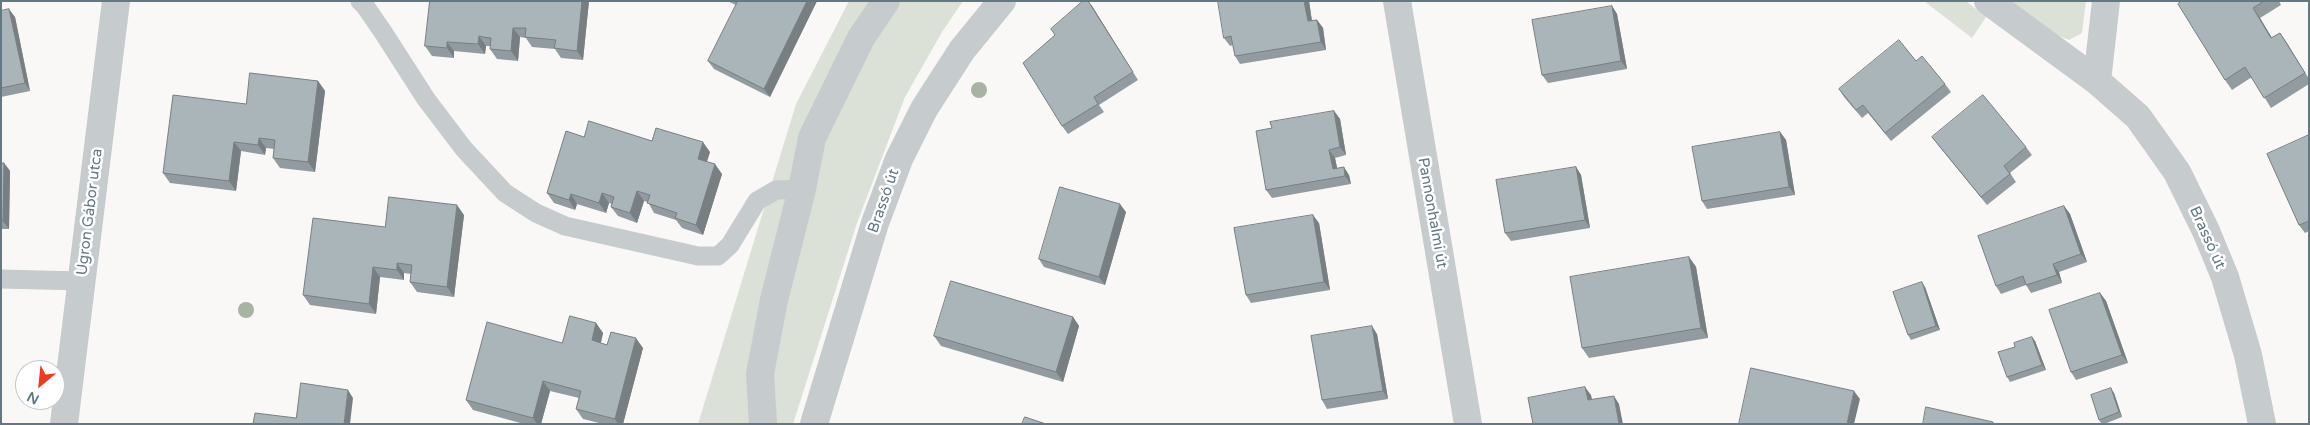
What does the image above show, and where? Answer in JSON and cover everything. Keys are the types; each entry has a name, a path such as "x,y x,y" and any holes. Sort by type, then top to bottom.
{"street":[{"name":"Ugron Gábor utca","path":"64,424 116,1"},
{"path":"763,424 760,374 774,300 802,190 812,138 862,38 886,1"},
{"name":"Brassó út","path":"814,424 875,223 899,159 924,109 962,50 1002,1"},
{"name":"Pannonhalmi út","path":"1397,1 1468,424"},
{"name":"Brassó út","path":"1988,1 2097,81 2138,117 2177,172 2206,231 2225,277 2248,355 2262,424"},
{"path":"2097,81 2106,1"}],"lane":[{"path":"360,1 366,6 426,99 464,149 506,193 536,212 565,226 698,256 718,256 730,245 757,201 776,190 802,190"},
{"path":"1,279 81,281"}],"shaded area":[{"path":"849,1 963,1 942,32 905,97 857,223 793,424 698,424 796,104"},
{"path":"1924,1 1966,1 1986,17 1972,38"},
{"path":"2011,1 2086,1 2082,33 2069,40 2057,35"}],"building":[{"path":"430,1 582,1 577,51 554,48 556,40 525,37 526,28 513,28 511,51 490,49 491,38 479,36 478,44 447,42 447,48 425,46"},
{"path":"738,1 807,1 764,89 708,61"},
{"path":"1083,1 1088,1 1133,72 1094,97 1098,104 1062,126 1023,63 1055,35 1051,29"},
{"path":"1218,1 1304,1 1308,21 1317,20 1321,42 1235,56 1231,36 1224,38"},
{"path":"2182,1 2264,1 2253,8 2271,38 2280,33 2305,73 2264,98 2245,67 2225,80 2178,4"},
{"path":"1612,6 1621,61 1542,75 1532,20"},
{"path":"9,9 25,83 1,88 1,11"},
{"path":"1899,40 1916,61 1922,56 1945,84 1885,133 1863,105 1856,110 1839,89"},
{"path":"250,73 318,81 308,162 273,158 275,140 259,138 258,145 234,142 229,181 163,173 173,95 246,104"},
{"path":"1983,95 2026,147 2004,166 2010,174 1981,197 1932,137"},
{"path":"1334,111 1340,147 1329,150 1333,169 1344,167 1345,176 1266,190 1256,131 1272,128 1270,122"},
{"path":"589,121 652,141 656,128 703,142 698,159 715,164 696,225 675,218 677,213 647,203 650,195 637,191 630,213 611,207 614,197 602,193 599,203 571,194 569,200 547,193 566,131 584,137"},
{"path":"1780,132 1789,187 1702,201 1692,147"},
{"path":"2309,135 2309,221 2299,225 2267,154"},
{"path":"1,163 4,163 3,221 1,221"},
{"path":"1576,167 1585,220 1505,233 1496,180"},
{"path":"1060,187 1120,204 1099,277 1039,259"},
{"path":"389,197 457,205 447,287 410,282 412,265 397,263 397,270 373,267 369,304 303,295 313,218 385,227"},
{"path":"2064,206 2081,254 2053,264 2057,275 2026,285 2023,276 1996,286 1978,236"},
{"path":"1313,215 1324,282 1246,295 1234,228"},
{"path":"1689,257 1701,328 1582,348 1570,277"},
{"path":"951,281 1073,317 1056,372 934,336"},
{"path":"1922,282 1936,326 1908,335 1893,292"},
{"path":"2100,293 2122,355 2071,372 2049,310"},
{"path":"570,316 596,323 592,340 607,345 611,332 636,338 615,419 576,409 581,391 543,381 533,418 466,400 487,322 562,343"},
{"path":"1372,326 1383,391 1322,400 1311,336"},
{"path":"2032,337 2042,365 2007,377 1998,352 2015,347 2014,343"},
{"path":"1751,368 1854,391 1847,424 1739,424"},
{"path":"301,383 348,390 344,424 253,424 255,413 296,418"},
{"path":"1585,387 1588,400 1614,396 1619,424 1533,424 1528,398"},
{"path":"2111,388 2119,412 2099,420 2091,395"},
{"path":"1926,407 1993,422 1993,424 1923,424"},
{"path":"1025,417 1046,424 1022,424"}]}
